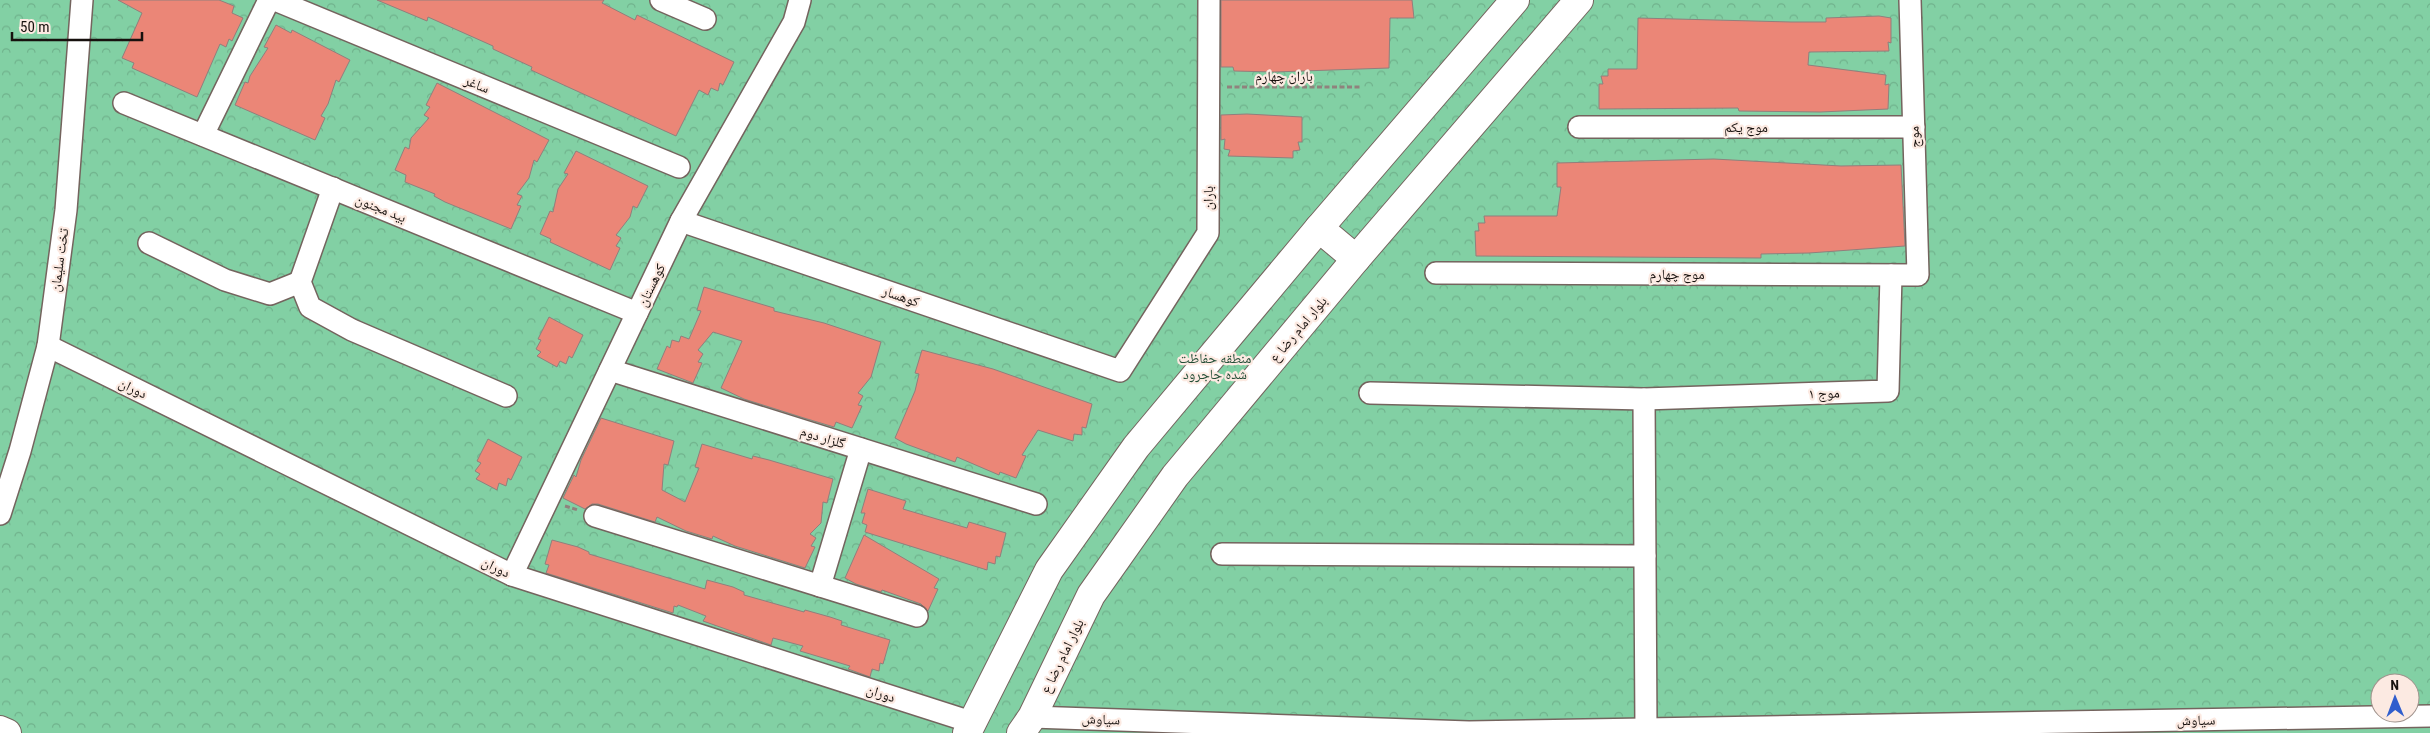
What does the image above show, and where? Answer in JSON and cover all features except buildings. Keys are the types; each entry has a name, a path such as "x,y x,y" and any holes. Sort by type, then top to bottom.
{"main road":[{"path":"969,727 1049,570 1136,447 1319,228 1514,0"},
{"name":"بلوار امام رضا ع","path":"1026,725 1091,595 1175,476 1356,259 1579,0"},
{"path":"1319,228 1356,259"},
{"path":"0,730 8,733"}],"street":[{"name":"تخت سلیمان","path":"0,514 20,451 48,346 66,210 82,0"},
{"path":"203,135 269,0"},
{"name":"ساغر","path":"275,0 679,167"},
{"path":"660,0 705,19"},
{"name":"کوهستان","path":"512,575 682,221 794,22 800,0"},
{"name":"باران","path":"1120,371 1208,233 1209,0"},
{"name":"موج","path":"1910,0 1918,275"},
{"name":"بید مجنون","path":"124,103 637,313"},
{"name":"موج یکم","path":"1579,127 1914,127"},
{"path":"333,188 300,282 310,307 352,330 506,396"},
{"name":"کوهسار","path":"682,221 1120,371"},
{"path":"149,243 225,280 270,294 300,282"},
{"name":"موج چهارم","path":"1436,273 1918,275"},
{"name":"موج ۱","path":"1644,399 1888,391 1891,275"},
{"name":"دوران","path":"48,346 512,575 969,727"},
{"name":"گلزار دوم","path":"610,370 1036,504"},
{"path":"1370,393 1644,399 1646,729"},
{"path":"820,586 861,448"},
{"path":"595,516 917,616"},
{"path":"1222,554 1645,556"},
{"name":"سیاوش","path":"1026,725 1468,732 2430,716"}],"path":[{"name":"باران چهارم","path":"1209,87 1360,88"},
{"path":"548,501 595,516"}],"green space":[{"name":"منطقه حفاظت شده جاجرود","path":"0,0 2430,0 2430,733 0,733"}]}
